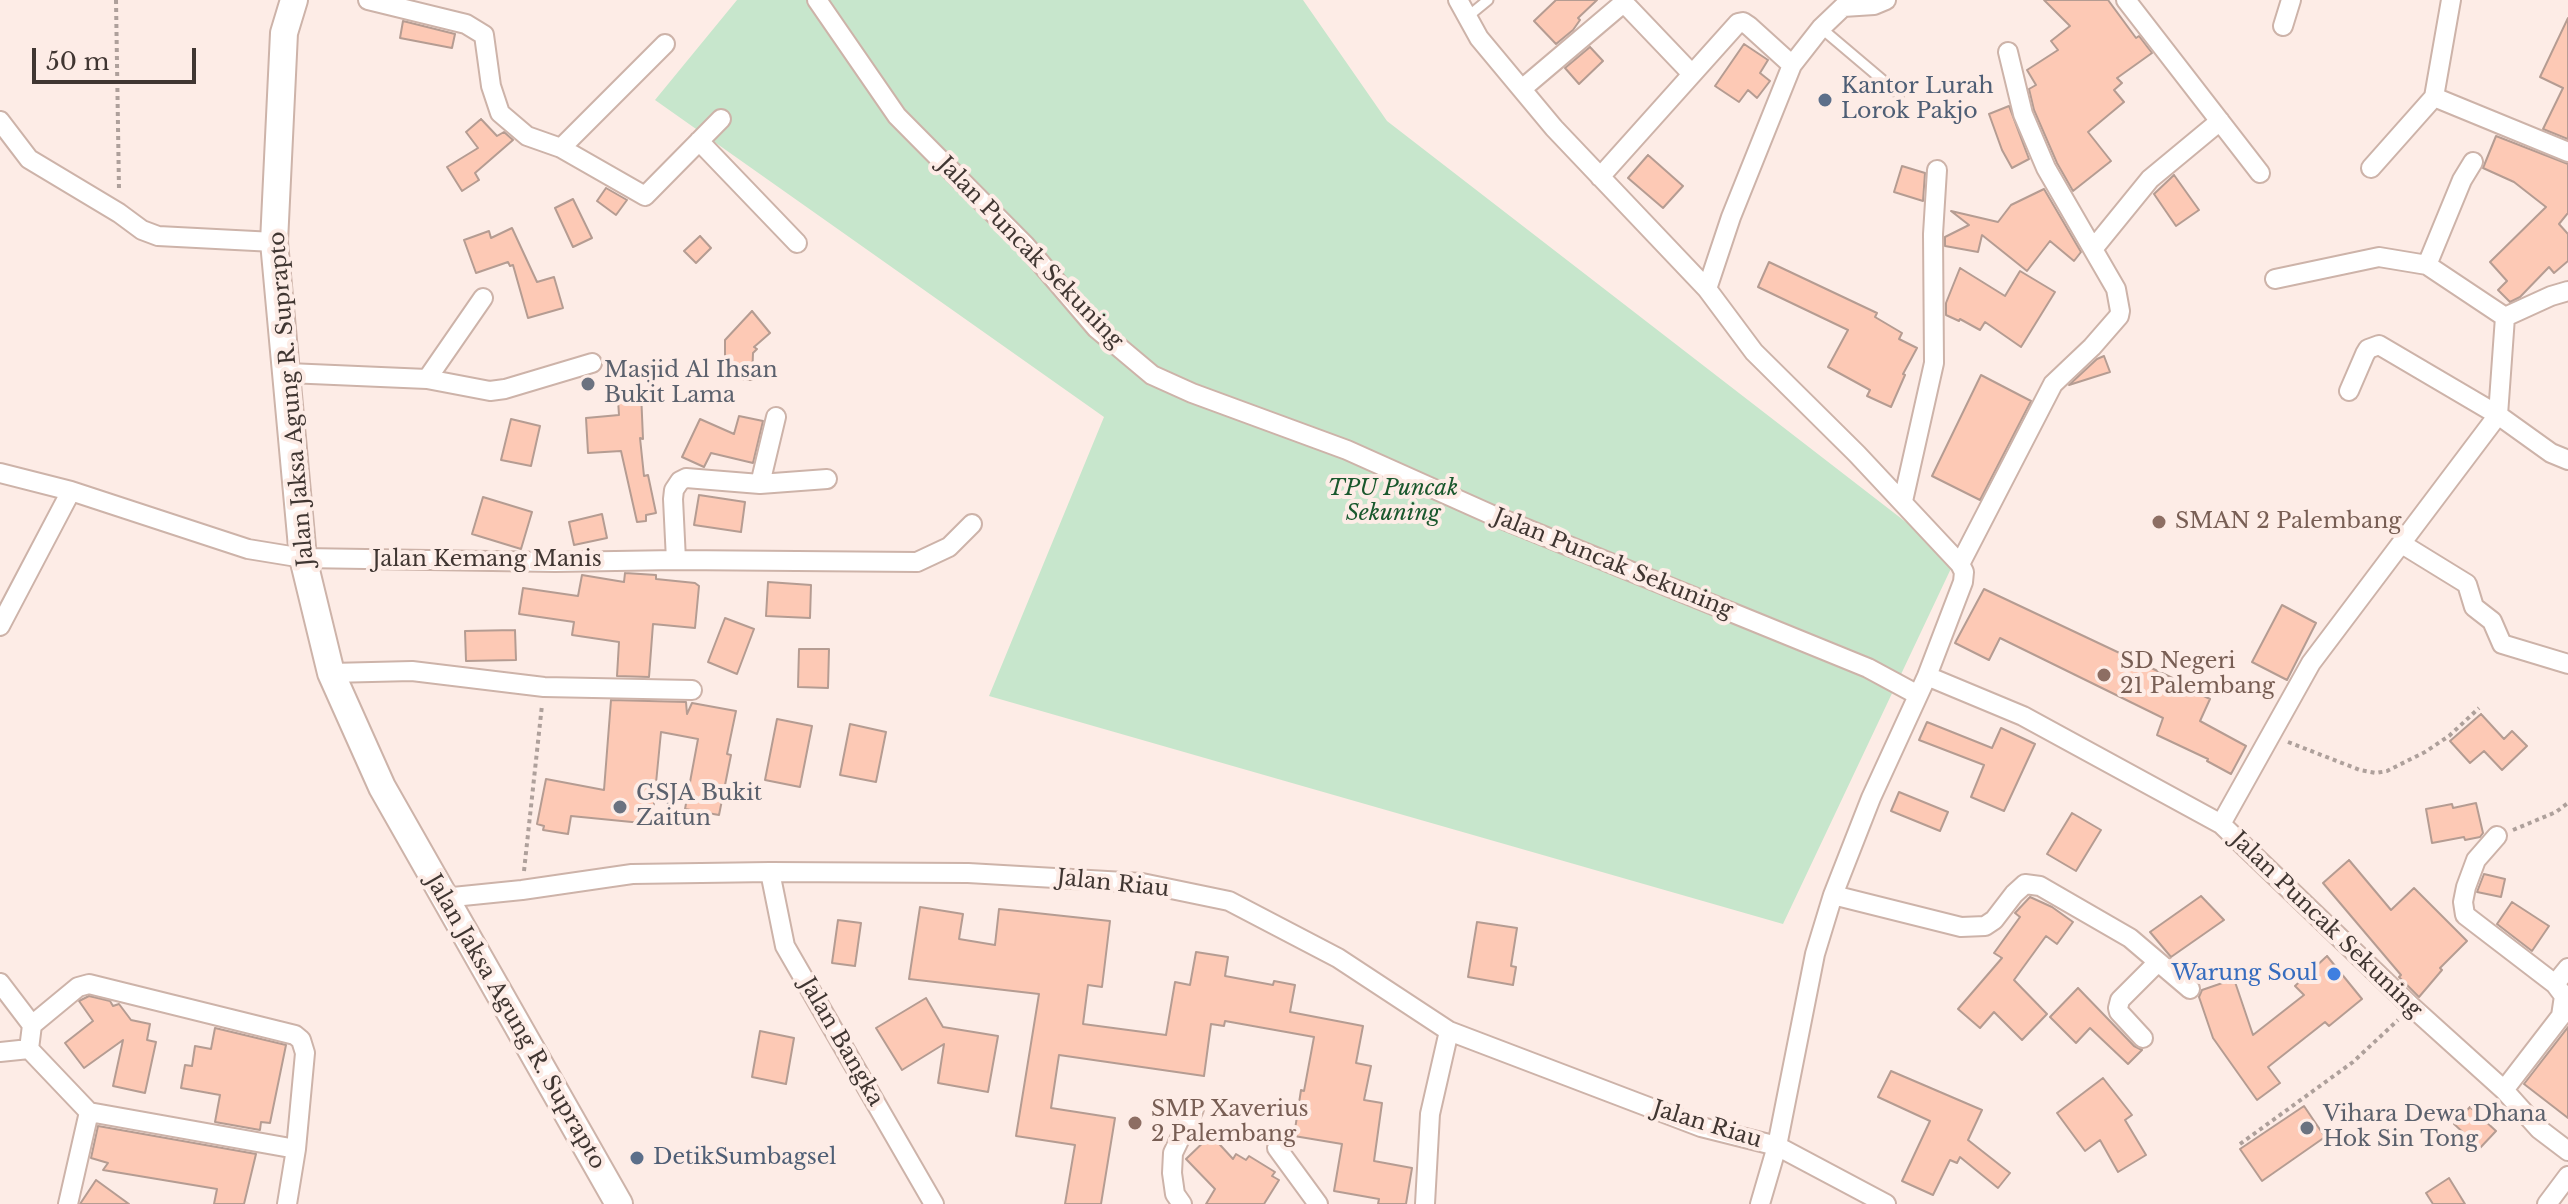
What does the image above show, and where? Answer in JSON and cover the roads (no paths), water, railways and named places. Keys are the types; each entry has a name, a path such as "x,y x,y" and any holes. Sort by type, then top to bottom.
{"main road":[{"name":"Jalan Jaksa Agung R. Suprapto","path":"294,0 284,33 274,242 303,558 331,673 382,787 619,1204"}],"street":[{"path":"368,0 466,24 484,35 491,86 500,113 527,136 561,148 645,196 721,119"},
{"name":"Jalan Puncak Sekuning","path":"817,0 897,116 1025,245 1096,328 1152,375 1192,393 1347,450 1490,514 1868,668 1918,695"},
{"path":"1458,0 1479,38 1554,128 1707,289 1754,352 1903,501 1962,573"},
{"path":"1707,289 1731,217 1792,65 1821,28 1843,7 1874,5 1886,0"},
{"path":"2126,0 2260,173"},
{"path":"2283,26 2291,0"},
{"path":"2371,168 2434,97 2451,0"},
{"path":"1523,88 1621,5 1628,7 1692,74"},
{"path":"1600,177 1741,22 1792,65"},
{"path":"561,148 665,44"},
{"path":"1760,1204 1777,1146 1815,954 1833,895 1871,798 1927,676 1962,573 2053,384 2119,316 2119,297 2046,168 2023,114 2008,52"},
{"path":"2434,97 2568,152"},
{"path":"0,121 29,159 142,230 158,236 274,242"},
{"path":"2093,249 2150,179 2220,121"},
{"path":"699,141 797,243"},
{"path":"2427,265 2462,180 2473,162"},
{"path":"1903,501 1934,363 1933,234 1937,170"},
{"path":"2275,279 2379,257 2427,265 2505,317"},
{"path":"2505,317 2568,291"},
{"path":"427,379 483,298"},
{"path":"2221,824 2311,663 2498,415 2505,317"},
{"path":"2349,391 2368,349 2379,345 2498,415 2551,453 2568,460"},
{"path":"288,373 427,379 490,391 592,363"},
{"path":"760,484 776,417"},
{"name":"Jalan Kemang Manis","path":"0,473 71,491 248,549 303,558 917,562 949,547 972,524"},
{"path":"676,560 673,499 680,481 686,478 760,484 827,479"},
{"path":"3,615 71,491"},
{"path":"2402,544 2467,584 2474,607 2492,621 2502,644 2568,664"},
{"path":"331,673 412,671 544,687 692,690"},
{"name":"Jalan Puncak Sekuning","path":"1927,676 2023,716 2221,824 2412,1007 2504,1090 2539,1129 2568,1151"},
{"path":"2497,836 2476,860 2466,887 2463,902 2465,915 2555,984 2564,996 2561,1016 2504,1090"},
{"name":"Jalan Riau","path":"443,898 632,874 770,872 968,873 1142,883 1229,901 1338,958 1449,1031 1701,1127 1777,1146 1886,1204"},
{"name":"Jalan Bangka","path":"770,872 785,946 934,1204"},
{"path":"1833,895 1961,927 1985,926 2025,884 2040,886 2130,938 2190,989"},
{"path":"2143,1038 2118,1008 2120,1000 2158,962"},
{"path":"2555,984 2568,968"},
{"path":"0,983 32,1025"},
{"path":"29,1049 32,1025 78,987 89,984 295,1035 301,1040 305,1053 296,1149 287,1204"},
{"path":"1425,1204 1430,1114 1449,1031"},
{"path":"0,1052 29,1049"},
{"path":"29,1049 89,1112 296,1149"},
{"path":"1182,1204 1175,1194 1173,1153 1194,1109"},
{"path":"68,1204 89,1112"},
{"path":"1277,1148 1318,1204"},
{"path":"2547,1204 2568,1176"}],"lane":[{"path":"1466,18 1488,0"},
{"path":"1821,28 1899,94"}],"place":[{"name":"Kantor Lurah Lorok Pakjo","path":"1825,100"},
{"name":"Masjid Al Ihsan Bukit Lama","path":"588,384"},
{"name":"SMAN 2 Palembang","path":"2159,522"},
{"name":"SD Negeri 21 Palembang","path":"2104,675"},
{"name":"GSJA Bukit Zaitun","path":"620,807"},
{"name":"Warung Soul","path":"2334,974"},
{"name":"SMP Xaverius 2 Palembang","path":"1135,1123"},
{"name":"Vihara Dewa Dhana Hok Sin Tong","path":"2307,1128"},
{"name":"DetikSumbagsel","path":"637,1158"}],"park label":[{"name":"TPU Puncak Sekuning","path":"1393,502"}]}
